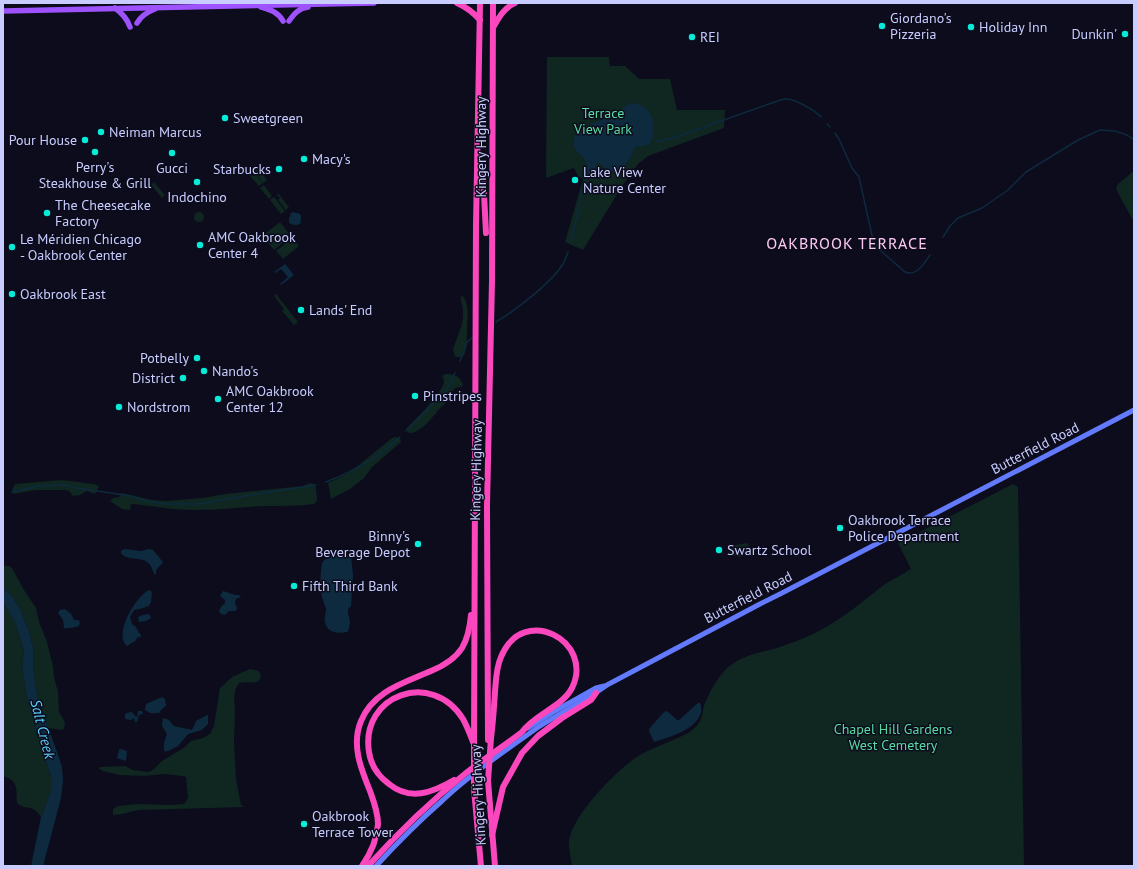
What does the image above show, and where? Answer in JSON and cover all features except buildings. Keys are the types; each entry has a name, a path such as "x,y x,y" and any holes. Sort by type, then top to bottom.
{"highway":[{"path":"457,3 473,12 480,20"},
{"name":"Kingery Highway","path":"480,3 476,225 474,789 481,866"},
{"name":"Kingery Highway","path":"494,3 492,288 487,513 490,739 488,781 494,866"},
{"path":"493,27 506,8 515,3"},
{"path":"478,163 483,174 486,233"},
{"path":"362,866 374,844 378,824 376,809 358,758 357,737 362,720 372,703 381,695 392,688 441,667 449,662 462,649 470,624 475,552"},
{"path":"490,739 497,671 504,649 514,638 522,633 537,630 545,631 559,637 568,647 575,661 575,678 571,689 566,696 528,725 522,732"},
{"path":"465,774 445,785 425,793 412,794 395,789 381,778 370,761 368,739 371,725 379,711 394,699 408,693 423,692 445,700 457,711 466,724 474,746"},
{"path":"492,835 503,787 522,753 542,733 562,718 591,700 596,694"},
{"name":"Butterfield Road","path":"368,866 403,830 465,774 522,732"}],"main road":[{"path":"3,11 374,3"},
{"path":"239,6 257,7 276,12 286,21 303,8 331,4"},
{"path":"115,8 125,17 130,27"},
{"path":"137,23 143,15 157,8"},
{"name":"Butterfield Road","path":"376,866 394,846 463,782 538,727 596,694 607,685 1134,410"},
{"name":"Butterfield Road","path":"522,732 596,688 607,685"}],"green space":[{"name":"Terrace View Park","path":"547,57 609,57 610,66 625,66 639,79 670,79 677,110 725,110 724,128 648,156 638,164 624,183 583,250 565,242 583,179 578,176 574,168 546,178"},
{"path":"258,168 267,180 263,183 254,171"},
{"path":"1134,171 1134,222 1116,188 1119,183"},
{"path":"251,174 253,176 256,175 263,183 259,186 249,175"},
{"path":"154,182 165,195 162,198 151,185"},
{"path":"264,185 272,196 269,199 260,188"},
{"path":"278,193 289,207 286,210 278,200 280,198 277,195"},
{"path":"274,197 285,211 281,214 270,200"},
{"path":"197,212 201,212 203,213 203,221 197,222 194,219 194,215"},
{"path":"280,222 291,236 274,250 262,236"},
{"path":"293,237 299,246 283,259 276,251"},
{"path":"276,294 298,322 294,325 282,311 284,309 274,296"},
{"path":"461,296 464,297 466,301 468,310 466,348 463,357 455,357 453,349 463,317"},
{"path":"445,374 457,376 461,380 463,386 455,388 452,392 452,396 423,427 409,433 406,429 439,392 444,382 442,376"},
{"path":"396,437 400,439 401,442 372,467 364,478 350,489 331,499 328,483 349,473 392,438"},
{"path":"62,480 99,486 95,494 87,491 80,495 73,496 69,491 65,490 36,490 13,494 12,490 15,484"},
{"path":"310,483 314,484 316,488 317,501 314,504 308,505 195,510 171,509 131,504 130,510 122,509 110,501 113,498 119,497 122,493 152,500 166,501 303,486"},
{"name":"Chapel Hill Gardens West Cemetery","path":"1013,484 1018,487 1024,866 572,866 569,847 570,836 574,826 589,803 610,780 631,761 648,751 690,732 701,720 704,706 711,690 729,666 750,655 777,648 823,629 850,611 885,584 911,569 898,543"},
{"path":"748,543 750,554 739,557 730,555 730,547"},
{"path":"3,566 9,566 12,568 36,608 53,666 58,692 59,712 65,722 62,730 48,728 38,700 34,676 33,648 30,634 21,611 12,596 3,588"},
{"path":"3,604 7,608 16,625 24,652 22,666 27,698 51,777 51,791 41,817 38,812 32,808 20,806 17,803 16,786 12,780 3,776"},
{"path":"250,669 259,671 261,676 259,681 239,683 234,697 236,779 241,805 244,807 140,810 113,815 113,809 118,806 139,804 184,804 188,797 186,777 164,774 144,776 119,775 103,771 98,768 125,766 133,770 148,772 153,770 162,761 185,747 191,741 203,738 210,734 214,726 220,688 232,677"}],"water":[{"path":"631,103 639,104 645,107 652,118 654,131 650,144 636,146 620,172 610,171 598,162 596,164 595,172 588,175 585,160 576,151 574,146 574,140 577,134 596,122 616,114"},
{"path":"293,212 300,214 300,223 298,225 294,225 289,223 289,218 291,215 289,215"},
{"path":"285,264 294,275 281,285 280,284 288,277 281,269 275,273 274,272"},
{"path":"124,549 141,551 149,549 153,550 163,562 157,569 155,575 148,562 124,556 121,551"},
{"path":"336,554 351,554 353,576 351,606 348,609 350,623 347,632 337,633 330,631 325,622 326,609 321,589 321,567 324,560"},
{"name":"Salt Creek","path":"3,588 12,596 21,611 30,634 33,648 34,676 38,700 62,767 63,780 61,798 43,866 31,866 41,817 51,791 51,777 27,698 22,666 24,652 16,625 7,608 3,604"},
{"path":"149,590 152,592 151,602 148,607 146,606 144,608 134,610 130,617 132,624 136,627 141,637 138,637 127,646 123,640 124,625 138,600"},
{"path":"223,591 239,595 241,597 236,599 235,602 237,609 235,611 229,611 225,615 221,614 219,611 225,603 225,600 220,596"},
{"path":"65,609 71,614 74,620 78,620 80,622 79,626 64,628 63,620 58,613 60,610"},
{"path":"149,614 151,618 146,621 139,622 138,617"},
{"path":"162,697 165,699 166,706 159,713 150,713 145,710 146,704"},
{"path":"698,703 701,704 701,712 694,724 682,732 654,742 649,729 664,712 667,711 679,720"},
{"path":"138,711 142,711 143,713 139,715 137,722 135,722 134,718 131,720 125,719 125,714 130,712 137,717"},
{"path":"207,715 208,724 202,730 188,734 178,746 165,752 164,745 167,734 162,726 163,718 169,720 174,726 192,730 196,721"},
{"path":"121,749 127,751 126,761 117,758 119,750"}],"waterway":[{"path":"657,142 673,138 783,99 800,103 821,117"},
{"path":"827,124 830,127"},
{"path":"943,237 950,226 958,218 982,208 1008,190 1026,172 1078,140 1100,130 1115,131 1127,135 1134,140"},
{"path":"835,133 852,168 859,177 873,240 880,250 905,272 909,273 917,271 930,255"},
{"path":"584,185 588,175"},
{"path":"571,241 583,191"},
{"path":"496,322 513,311 542,288 563,264 568,252"},
{"path":"460,361 467,342 473,337"},
{"path":"406,431 446,391 455,373"},
{"path":"326,482 375,458 400,437"},
{"path":"12,492 39,486 64,485 131,496 146,501 166,504 199,504 316,485"}],"place":[{"name":"Giordano's Pizzeria","path":"882,26"},
{"name":"Holiday Inn","path":"971,27"},
{"name":"Dunkin'","path":"1125,34"},
{"name":"REI","path":"692,37"},
{"name":"Sweetgreen","path":"225,118"},
{"name":"Neiman Marcus","path":"101,132"},
{"name":"Pour House","path":"85,140"},
{"name":"Perry's Steakhouse & Grill","path":"95,152"},
{"name":"Gucci","path":"172,153"},
{"name":"Macy's","path":"304,159"},
{"name":"Starbucks","path":"279,169"},
{"name":"Lake View Nature Center","path":"575,180"},
{"name":"Indochino","path":"197,182"},
{"name":"The Cheesecake Factory","path":"47,213"},
{"name":"AMC Oakbrook Center 4","path":"200,245"},
{"name":"Le Méridien Chicago - Oakbrook Center","path":"12,247"},
{"name":"Oakbrook East","path":"12,294"},
{"name":"Lands' End","path":"301,310"},
{"name":"Potbelly","path":"197,358"},
{"name":"Nando's","path":"204,371"},
{"name":"District","path":"183,378"},
{"name":"Pinstripes","path":"415,396"},
{"name":"AMC Oakbrook Center 12","path":"218,399"},
{"name":"Nordstrom","path":"119,407"},
{"name":"Oakbrook Terrace Police Department","path":"840,528"},
{"name":"Binny's Beverage Depot","path":"418,544"},
{"name":"Swartz School","path":"719,550"},
{"name":"Fifth Third Bank","path":"294,586"},
{"name":"Oakbrook Terrace Tower","path":"304,824"}],"district":[{"name":"OAKBROOK TERRACE","path":"847,243"}]}
